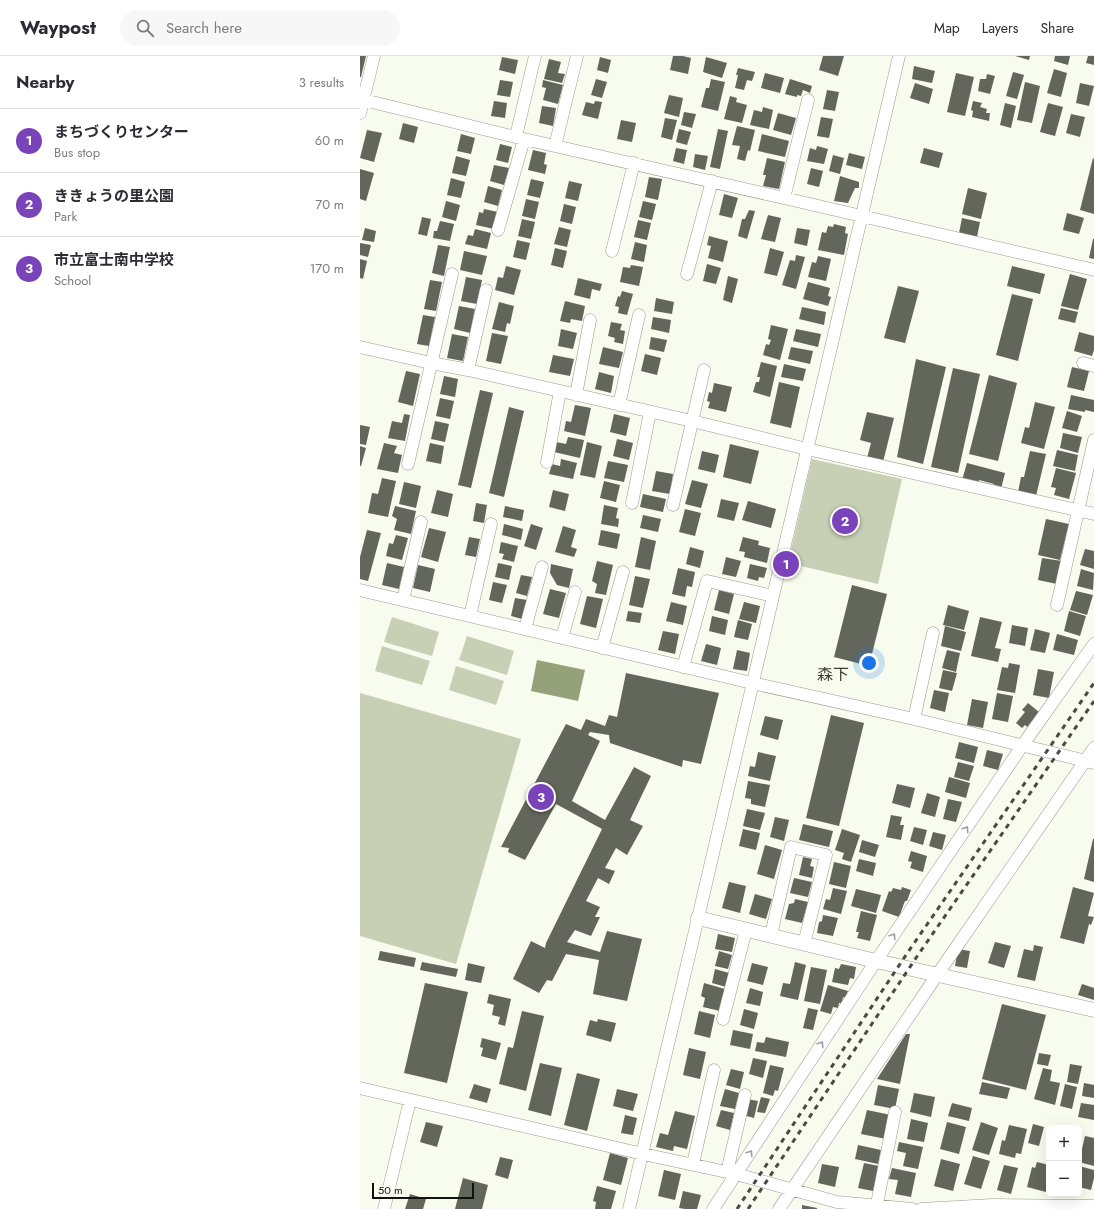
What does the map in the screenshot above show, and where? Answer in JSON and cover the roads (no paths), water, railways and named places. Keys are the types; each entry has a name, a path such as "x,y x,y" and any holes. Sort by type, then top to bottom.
{"street":[{"path":"360,113 362,99 374,56"},
{"path":"498,230 520,138 535,56"},
{"path":"555,146 577,56"},
{"path":"629,1209 899,56"},
{"path":"362,99 520,138 1094,270"},
{"path":"784,198 808,100"},
{"path":"612,251 634,163"},
{"path":"687,274 712,181"},
{"path":"408,464 452,274"},
{"path":"468,370 486,290"},
{"path":"620,405 639,315"},
{"path":"576,395 590,320"},
{"path":"360,347 468,370 1094,514"},
{"path":"673,505 704,370"},
{"path":"547,462 560,391"},
{"path":"632,503 650,412"},
{"path":"1057,605 1094,440"},
{"path":"403,600 421,522"},
{"path":"470,616 491,524"},
{"path":"525,629 542,567"},
{"path":"602,648 623,572"},
{"path":"683,667 707,581 773,596"},
{"path":"360,590 752,684 914,719 1090,762"},
{"path":"562,638 575,592"},
{"path":"914,719 933,633"},
{"path":"713,1209 732,1173 1022,746 1094,644"},
{"path":"779,1209 937,975 1090,762 1094,748"},
{"path":"772,935 792,847 826,855 804,944"},
{"path":"698,918 876,961 1094,1010"},
{"path":"723,1018 746,930"},
{"path":"693,1164 714,1070"},
{"path":"360,1088 643,1154 732,1173 792,1189 827,1204 837,1202 876,1207 912,1209"},
{"path":"732,1173 745,1095"},
{"path":"384,1209 410,1100"},
{"path":"876,1207 896,1112"},
{"path":"921,1209 1094,1206"}],"railway":[{"path":"737,1209 908,952 1094,683"},
{"path":"748,1209 918,955 1094,701"}],"place":[{"name":"ききょうの里公園","path":"845,521"},
{"name":"まちづくりセンター","path":"786,564"},
{"name":"市立富士南中学校","path":"541,797"}],"district":[{"name":"森下","path":"833,674"}]}
